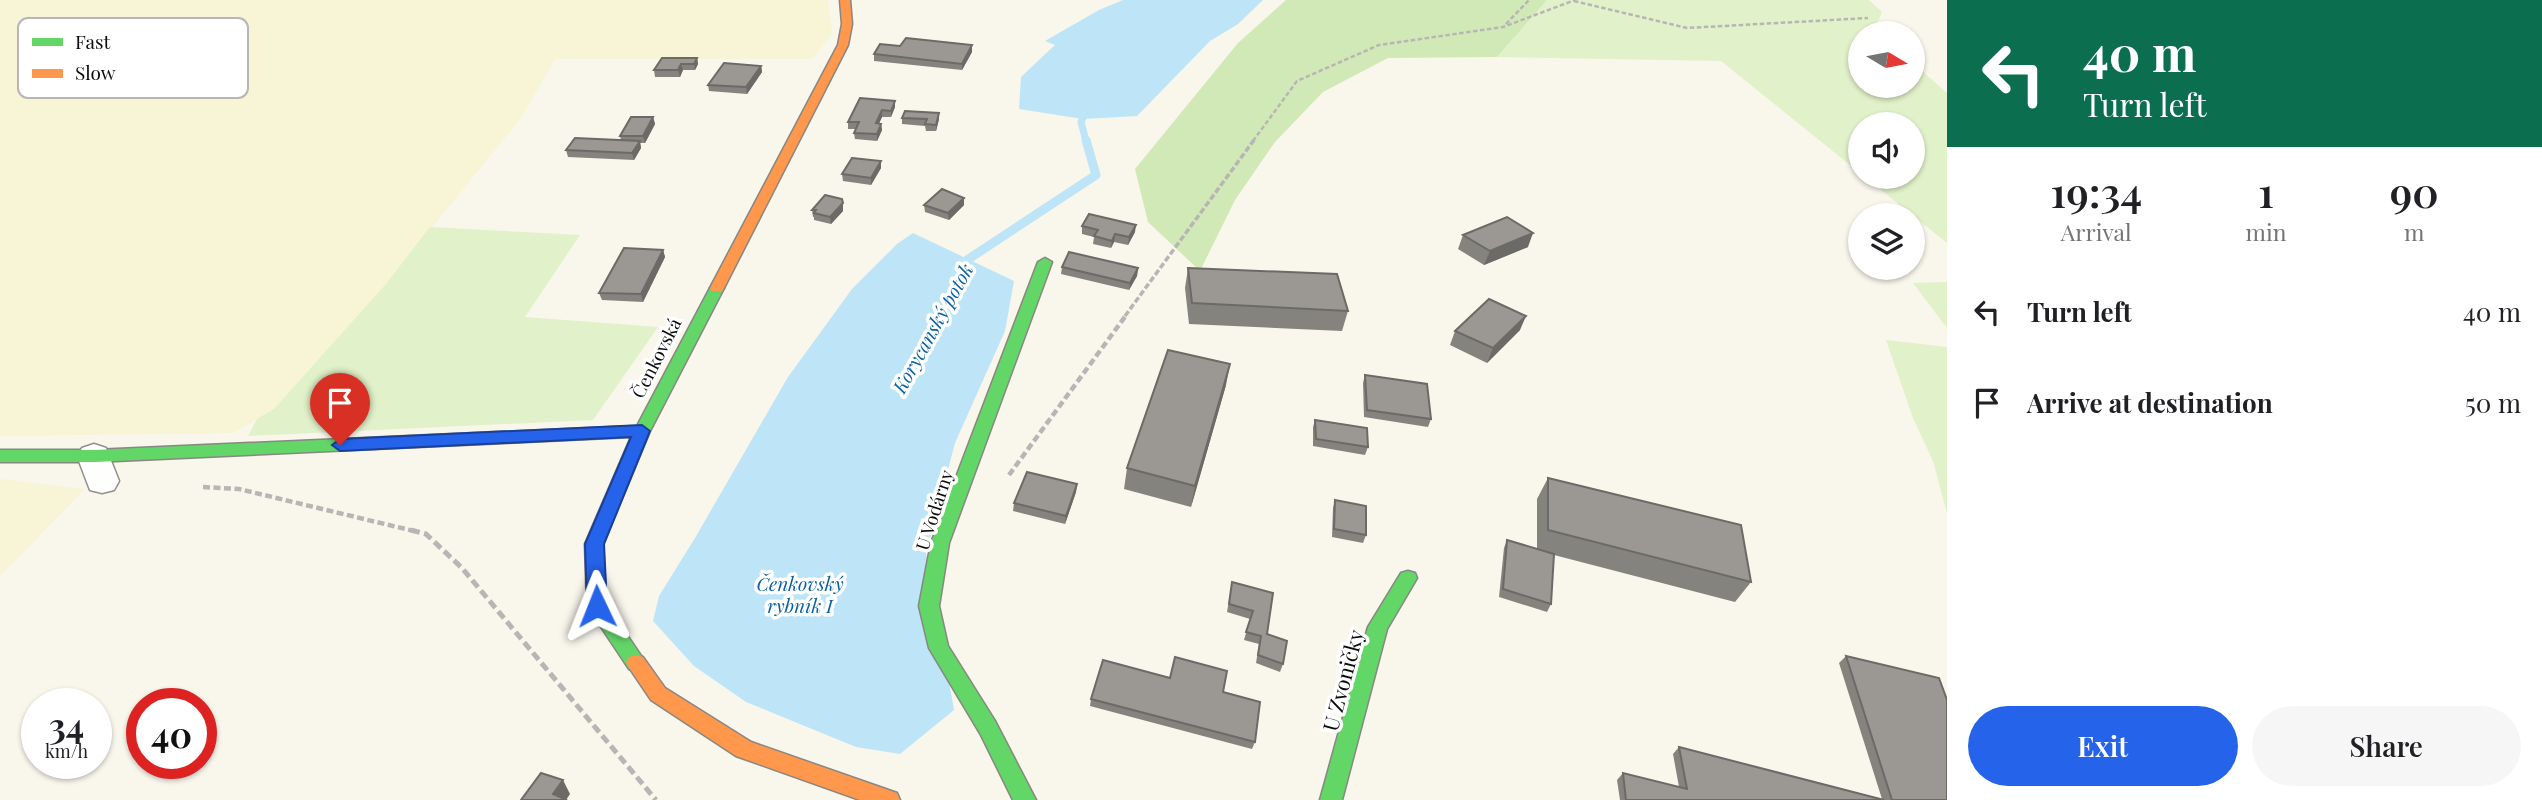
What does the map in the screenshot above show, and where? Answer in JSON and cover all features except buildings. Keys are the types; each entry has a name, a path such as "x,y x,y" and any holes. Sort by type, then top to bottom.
{"street":[{"name":"Čenkovská","path":"845,0 847,24 843,44 642,431 594,544 597,606 658,694 744,749 889,800"},
{"name":"U Vodárny","path":"1025,800 988,728 939,648 929,606 940,543 1045,262"},
{"path":"0,456 98,468 642,431"},
{"name":"U Zvoničky","path":"1331,800 1378,627 1408,578"}],"path":[{"path":"1503,27 1530,0"},
{"path":"1005,486 1010,473 1297,81 1380,45 1503,27 1574,1 1687,28 1868,18"},
{"path":"198,486 239,489 426,534 462,568 656,800"}],"shaded area":[{"path":"0,0 828,0 832,34 812,59 555,59 521,118 386,284 274,410 233,433 0,436"},
{"path":"0,479 85,489 0,576"}],"green space":[{"path":"1286,0 1547,0 1497,57 1388,58 1323,92 1275,142 1235,200 1200,271 1148,222 1135,169 1238,43"},
{"path":"1547,0 1869,0 1882,12 1878,21 1848,21 1848,98 1925,98 1925,74 1947,93 1947,243 1925,225 1925,203 1897,203 1880,189 1925,189 1925,112 1848,112 1848,163 1721,61 1497,57"},
{"path":"430,227 580,235 525,317 658,327 593,420 248,436 257,419 274,409 386,284"},
{"path":"1947,282 1947,328 1913,283"},
{"path":"1886,340 1947,347 1947,513 1933,461 1913,418"}],"water":[{"path":"1123,0 1263,0 1238,24 1210,41 1137,116 1083,119 1019,109 1021,77 1055,45 1045,41 1099,10"},
{"name":"Čenkovský rybník I","path":"913,233 1014,281 1005,331 955,443 926,553 954,710 900,754 856,747 746,702 694,666 653,621 659,596 788,377 852,289 897,244"}],"waterway":[{"name":"Korycanský potok","path":"1086,141 1081,122 1088,108"},
{"name":"Korycanský potok","path":"961,272 967,260 1096,175 1086,140"}],"traffic: fast":[{"path":"1025,800 988,728 939,648 929,606 940,543 1045,262"},
{"path":"636,663 597,606 594,544 642,431 717,288"},
{"path":"0,456 94,456 642,431"},
{"path":"1331,800 1378,627 1408,578"}],"traffic: slow":[{"path":"717,288 843,45 847,24 845,0"},
{"path":"636,663 658,694 744,749 889,800"}],"route":[{"path":"340,445 642,431 594,544 597,606"}]}
